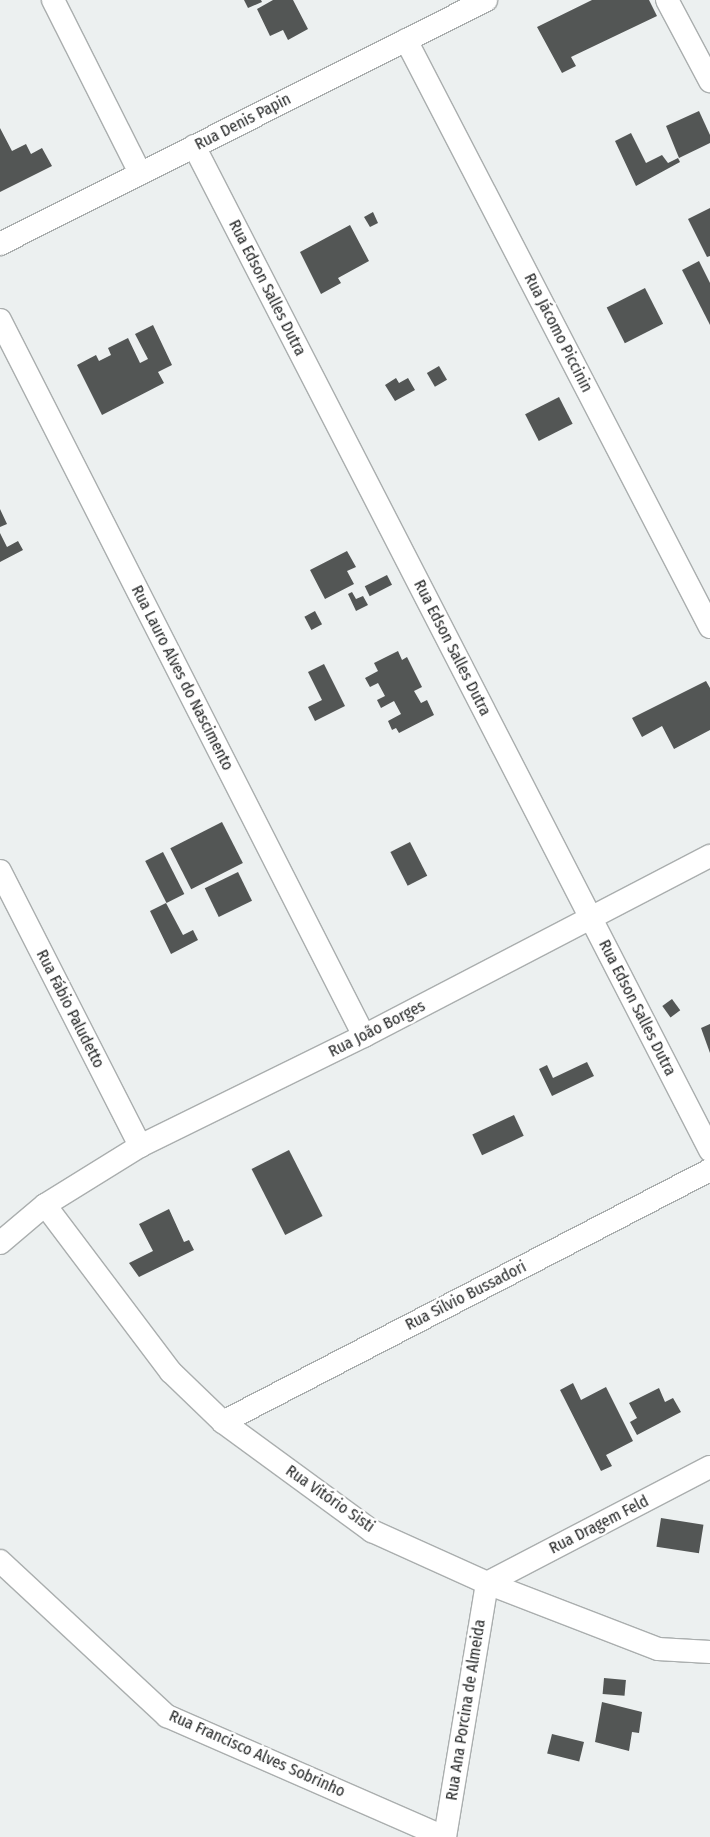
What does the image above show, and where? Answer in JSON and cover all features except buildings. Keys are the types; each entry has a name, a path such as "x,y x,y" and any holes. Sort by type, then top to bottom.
{"street":[{"path":"53,0 140,173"},
{"name":"Rua Denis Papin","path":"0,244 486,0"},
{"path":"668,0 710,81"},
{"name":"Rua Jácomo Piccinin","path":"406,40 710,627"},
{"name":"Rua Edson Salles Dutra","path":"194,146 710,1150"},
{"name":"Rua Lauro Alves do Nascimento","path":"0,320 364,1036"},
{"name":"Rua João Borges","path":"0,1243 45,1204 140,1146 364,1036 710,856"},
{"name":"Rua Fábio Paludetto","path":"0,871 140,1146"},
{"name":"Rua Sílvio Bussadori","path":"223,1422 710,1170"},
{"name":"Rua Vitório Sisti","path":"45,1204 171,1372 223,1422 372,1530 487,1583 658,1649 710,1652"},
{"name":"Rua Dragem Feld","path":"487,1583 710,1467"},
{"name":"Rua Francisco Alves Sobrinho","path":"0,1561 167,1716 444,1837"},
{"name":"Rua Ana Porcina de Almeida","path":"444,1837 487,1583"}]}
